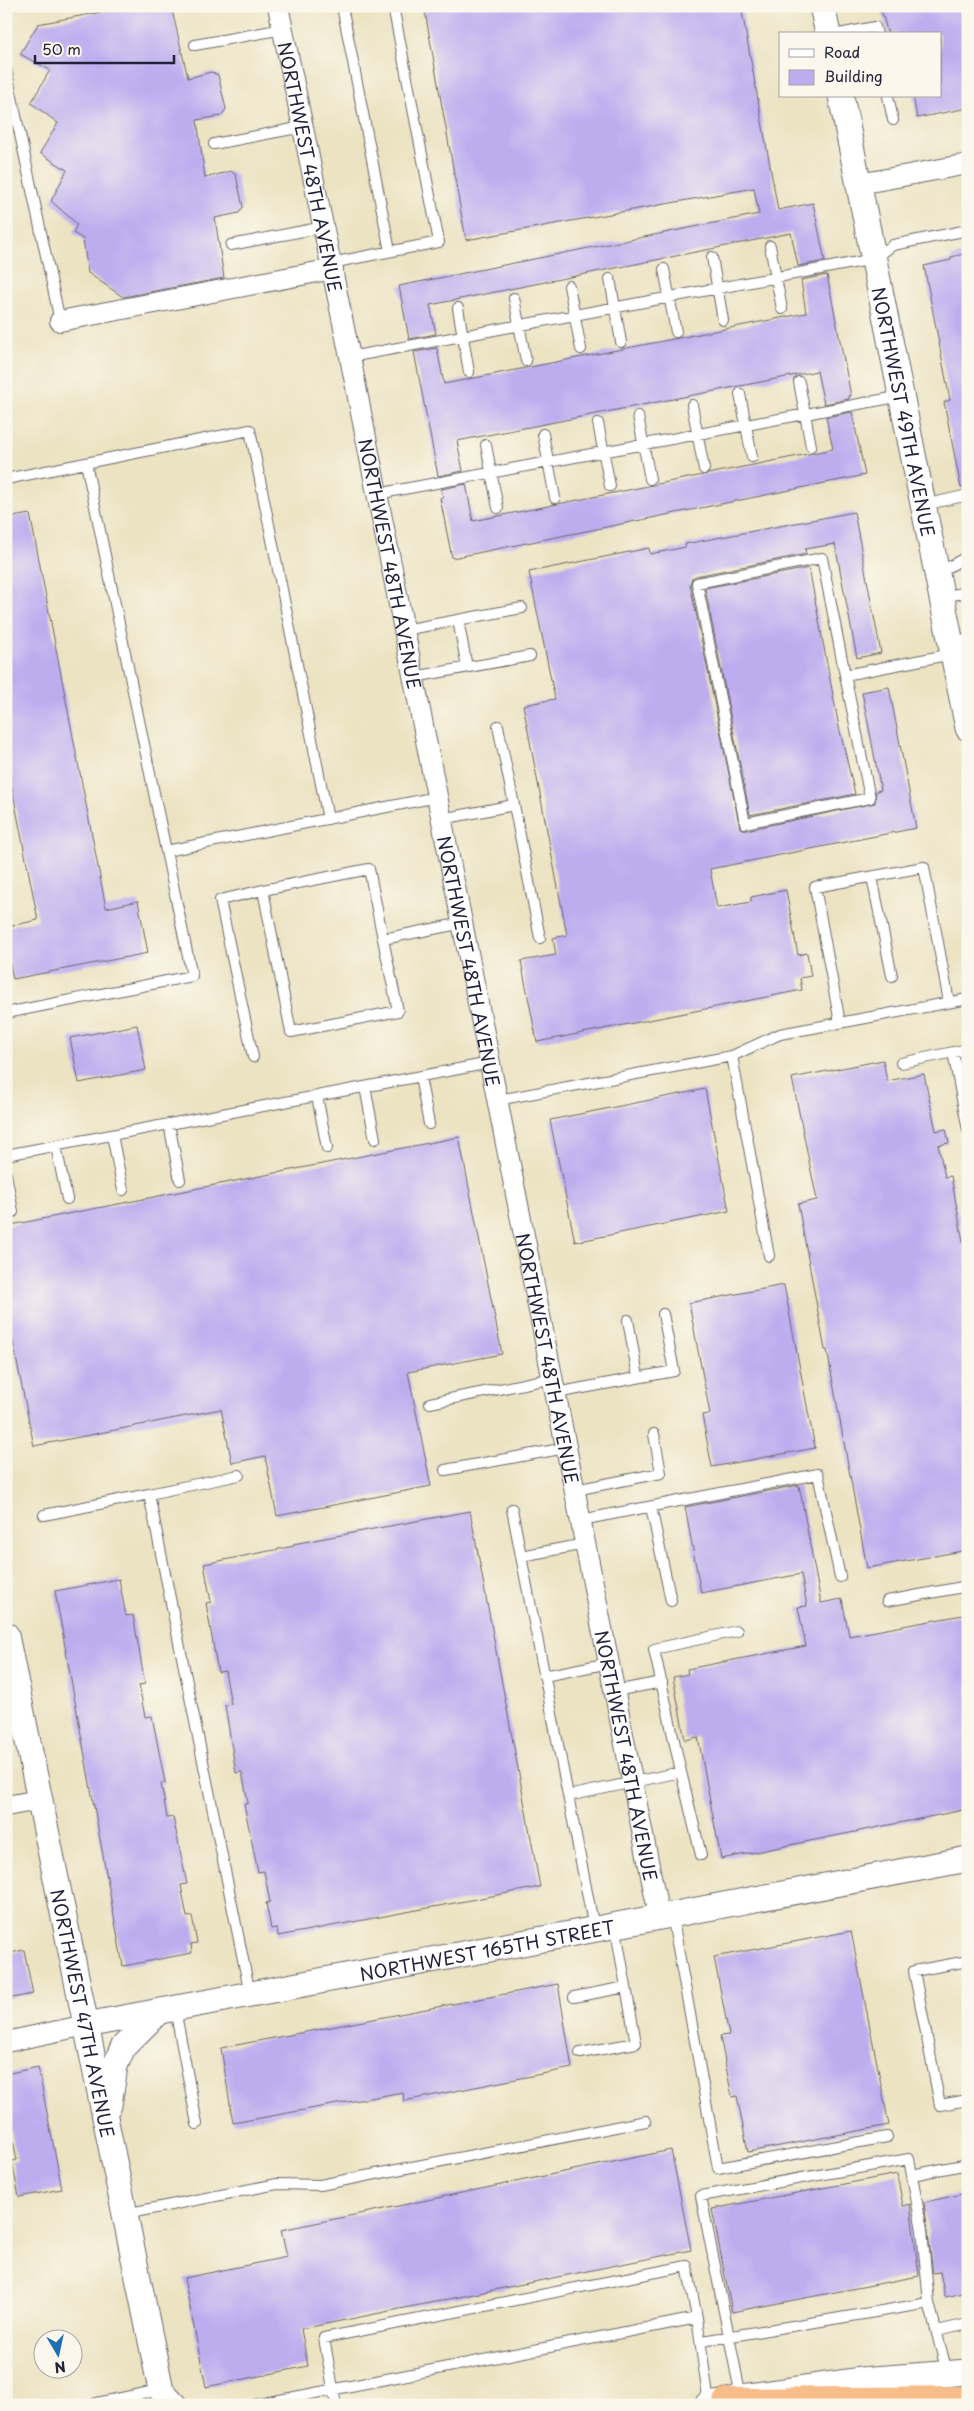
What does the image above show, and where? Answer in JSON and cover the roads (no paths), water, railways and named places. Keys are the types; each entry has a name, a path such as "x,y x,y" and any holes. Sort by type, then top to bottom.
{"highway":[{"path":"721,2402 968,2400"}],"street":[{"name":"NORTHWEST 48TH AVENUE","path":"278,6 332,266 633,1782 666,1914"},
{"path":"822,6 828,32"},
{"name":"NORTHWEST 49TH AVENUE","path":"841,98 940,585 957,645 967,719"},
{"path":"859,184 968,164"},
{"path":"60,321 332,266"},
{"name":"NORTHWEST 47TH AVENUE","path":"6,1635 163,2400"},
{"path":"6,1806 39,1800"},
{"name":"NORTHWEST 165TH STREET","path":"6,2042 666,1914 968,1859"},
{"path":"106,2122 115,2066 123,2047 166,2010"},
{"path":"721,2402 860,2380 957,2372"}],"lane":[{"path":"342,6 390,251"},
{"path":"332,266 390,251 438,242 393,6"},
{"path":"849,32 875,27 876,32"},
{"path":"195,45 283,29"},
{"path":"6,69 60,321"},
{"path":"888,98 893,120"},
{"path":"214,144 303,127"},
{"path":"231,245 324,227"},
{"path":"350,357 874,259 893,245 968,230"},
{"path":"770,246 782,309"},
{"path":"712,257 724,320"},
{"path":"664,269 676,332"},
{"path":"610,279 621,342"},
{"path":"569,286 581,349"},
{"path":"514,298 526,361"},
{"path":"458,308 470,372"},
{"path":"799,382 811,446"},
{"path":"740,394 752,457"},
{"path":"377,494 902,396"},
{"path":"692,406 704,469"},
{"path":"638,416 650,479"},
{"path":"598,423 610,486"},
{"path":"6,479 250,430 328,819"},
{"path":"543,434 554,498"},
{"path":"486,445 498,508"},
{"path":"6,1013 192,976 86,463"},
{"path":"924,504 968,495"},
{"path":"968,556 940,585 968,592"},
{"path":"822,558 845,675 870,798 745,823 697,583 822,558"},
{"path":"404,630 522,608"},
{"path":"458,620 467,668"},
{"path":"845,675 957,645"},
{"path":"414,677 530,656"},
{"path":"498,726 540,938"},
{"path":"166,851 438,797"},
{"path":"442,819 514,805"},
{"path":"840,1023 815,887 924,867 949,1002"},
{"path":"253,1057 220,900 263,890 369,869 398,1011 291,1032 263,890"},
{"path":"872,877 892,976"},
{"path":"383,939 462,923"},
{"path":"498,1100 732,1056 780,1034 968,999"},
{"path":"901,1063 968,1050"},
{"path":"953,1052 968,1130"},
{"path":"732,1056 769,1256"},
{"path":"6,1155 490,1063"},
{"path":"420,1077 429,1124"},
{"path":"365,1087 375,1139"},
{"path":"317,1096 327,1148"},
{"path":"169,1124 180,1180"},
{"path":"112,1135 123,1190"},
{"path":"56,1146 66,1199"},
{"path":"6,1174 13,1212"},
{"path":"430,1403 674,1371 663,1314"},
{"path":"628,1320 638,1377"},
{"path":"575,1490 661,1473 654,1434"},
{"path":"445,1470 566,1448"},
{"path":"581,1520 818,1474 840,1577"},
{"path":"44,1515 239,1475"},
{"path":"149,1494 250,1994"},
{"path":"652,1506 671,1601"},
{"path":"512,1509 568,1796 604,1926 626,1987 636,2043 580,2053"},
{"path":"521,1556 586,1544"},
{"path":"887,1601 968,1586"},
{"path":"701,1855 654,1650 738,1631"},
{"path":"544,1676 609,1663"},
{"path":"615,1692 662,1682"},
{"path":"568,1796 681,1772"},
{"path":"666,1914 718,2168 887,2137"},
{"path":"968,1961 914,1971 940,2105 968,2100"},
{"path":"574,1997 626,1987"},
{"path":"166,2010 197,2124"},
{"path":"125,2214 277,2184 320,2185 646,2122"},
{"path":"721,2402 728,2336 701,2196 909,2160 922,2230 929,2303 937,2331 957,2372"},
{"path":"912,2175 968,2164"},
{"path":"336,2405 324,2338 687,2266 702,2341 721,2402"},
{"path":"702,2341 929,2303"},
{"path":"254,2405 698,2318"},
{"path":"937,2331 968,2324"},
{"path":"97,2405 97,2403 163,2400"}]}
